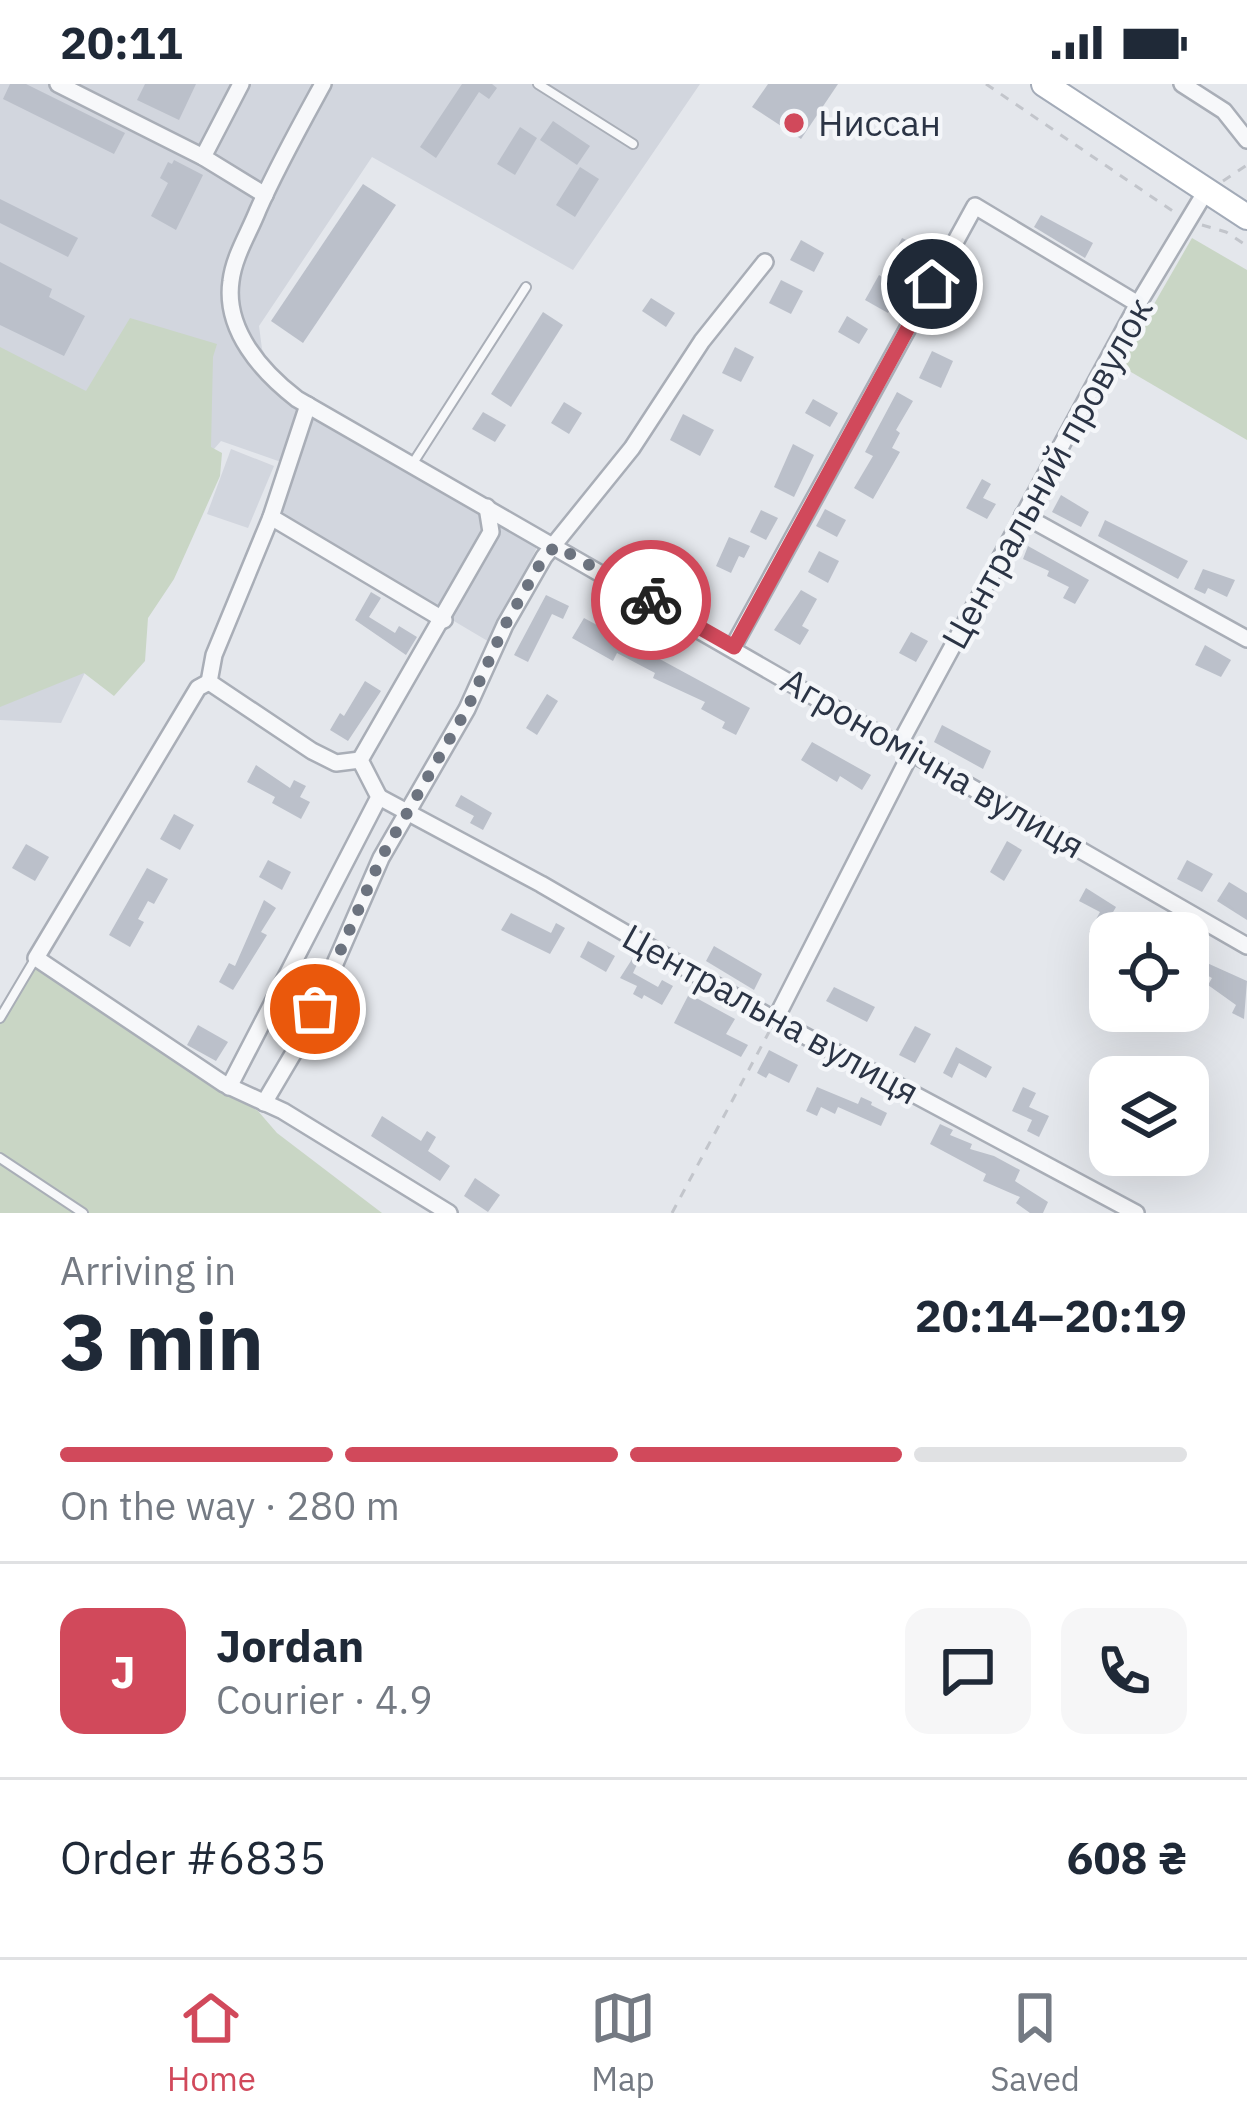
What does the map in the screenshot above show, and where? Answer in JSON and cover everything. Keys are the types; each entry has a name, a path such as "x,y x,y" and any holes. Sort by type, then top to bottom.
{"main road":[{"path":"1043,84 1203,198 1247,217"}],"street":[{"path":"58,84 265,195"},
{"path":"203,158 241,84"},
{"name":"Агрономічна вулиця","path":"323,84 265,195 230,282 233,312 256,362 275,382 1247,946"},
{"path":"1182,84 1224,111 1247,140"},
{"name":"Центральний провулок","path":"775,1020 1023,515 1138,304 1203,198"},
{"path":"734,647 975,206 1138,304"},
{"path":"264,1103 302,1036 358,905 467,709 505,625 544,557 632,448 702,341 765,262"},
{"path":"308,405 208,682 198,688 36,958 230,1087 283,1111 449,1213"},
{"path":"360,760 491,532 487,507"},
{"path":"1023,515 1247,639"},
{"path":"271,517 444,620"},
{"path":"208,682 312,751 336,763 360,760"},
{"path":"230,1087 380,797 360,760"},
{"name":"Центральна вулиця","path":"380,797 775,1020 1136,1213"}],"lane":[{"path":"538,84 633,144"},
{"path":"413,463 526,287"},
{"path":"0,1018 36,958"},
{"path":"0,1158 83,1213"}],"path":[{"path":"986,84 1187,220 1226,232 1247,246"},
{"path":"1203,198 1247,165"},
{"path":"672,1213 775,1020"}],"shaded area":[{"path":"0,84 700,84 573,270 372,157 259,326 262,349 289,398 539,543 491,643 265,509 281,462 221,441 164,506 61,723 0,720"},
{"path":"231,449 274,466 248,528 207,514"}],"green space":[{"path":"1192,238 1247,270 1247,440 1119,365"},
{"path":"130,318 217,344 211,447 222,453 220,476 174,579 148,618 145,661 114,696 84,673 0,707 0,347 86,391"},
{"path":"36,966 258,1111 277,1133 382,1213 0,1213 0,1014"}],"building":[{"path":"10,84 26,84 125,133 114,154 3,99"},
{"path":"145,84 196,84 179,120 137,100"},
{"path":"462,84 497,88 489,99 479,92 436,158 420,147"},
{"name":"Ниссан","path":"768,84 838,84 801,139 752,107"},
{"path":"553,121 590,146 577,165 540,140"},
{"path":"520,127 537,138 515,175 497,164"},
{"path":"174,160 203,175 176,230 151,216 168,183 160,178"},
{"path":"580,167 599,179 575,217 556,205"},
{"path":"363,184 396,205 303,343 271,321"},
{"path":"0,199 78,238 68,257 0,223"},
{"path":"1041,215 1093,243 1085,258 1034,227"},
{"path":"902,238 926,250 915,271 891,259"},
{"path":"801,240 824,253 814,272 790,260"},
{"path":"0,262 52,289 49,297 85,316 64,356 0,325"},
{"path":"879,275 902,288 888,313 865,300"},
{"path":"781,280 803,291 791,314 769,303"},
{"path":"651,298 675,313 666,327 642,311"},
{"path":"543,312 563,325 511,407 491,394"},
{"path":"847,316 868,329 859,344 838,332"},
{"path":"735,347 754,357 741,382 722,373"},
{"path":"932,351 953,361 941,388 919,378"},
{"path":"897,392 913,401 896,430 900,433 892,448 900,452 873,499 854,488 873,456 865,452"},
{"path":"813,399 838,413 830,427 805,413"},
{"path":"564,402 582,413 569,434 551,423"},
{"path":"483,412 506,425 495,442 472,429"},
{"path":"683,414 714,430 700,456 670,440"},
{"path":"793,444 814,455 794,497 774,487"},
{"path":"982,479 991,484 983,498 996,504 987,519 966,508"},
{"path":"1061,495 1089,512 1081,527 1052,512"},
{"path":"825,509 846,520 837,537 816,526"},
{"path":"761,510 778,518 766,540 750,532"},
{"path":"1105,520 1188,561 1178,579 1098,536"},
{"path":"729,537 750,546 731,573 716,566"},
{"path":"1028,546 1089,580 1075,604 1063,598 1069,587 1023,559"},
{"path":"819,551 839,561 828,583 808,572"},
{"path":"1203,569 1235,580 1227,597 1208,588 1205,594 1194,589"},
{"path":"801,590 817,599 802,626 809,630 800,645 774,630"},
{"path":"371,592 381,598 369,617 395,633 399,626 417,637 406,655 355,620"},
{"path":"546,595 569,606 563,619 552,614 528,662 514,655"},
{"path":"584,618 750,708 736,735 722,728 725,722 701,709 705,702 653,678 655,673 617,653 613,661 572,638"},
{"path":"911,632 928,641 916,662 899,653"},
{"path":"1205,645 1231,660 1221,677 1195,665"},
{"path":"365,681 381,691 348,741 330,730"},
{"path":"547,694 558,701 537,735 526,728"},
{"path":"942,725 991,751 983,769 934,742"},
{"path":"812,742 871,775 862,790 840,776 837,782 801,760"},
{"path":"256,765 290,788 294,780 306,786 300,797 310,802 301,819 247,782"},
{"path":"461,795 492,813 483,830 470,823 474,816 455,806"},
{"path":"174,814 194,825 180,850 160,839"},
{"path":"1007,841 1022,850 1004,881 990,872"},
{"path":"26,844 49,857 35,881 12,868"},
{"path":"268,860 291,872 282,890 259,877"},
{"path":"1187,860 1213,874 1202,892 1177,879"},
{"path":"147,868 168,879 154,904 148,901 138,919 144,922 130,947 109,935"},
{"path":"1229,882 1247,893 1247,920 1217,901"},
{"path":"1086,888 1116,907 1113,912 1100,912 1079,901"},
{"path":"264,900 276,908 261,932 267,935 233,990 219,982 229,963 235,966"},
{"path":"511,913 551,933 556,923 565,928 550,954 501,930"},
{"path":"588,941 615,956 606,972 580,957"},
{"path":"714,946 762,974 754,990 706,961"},
{"path":"636,953 641,956 633,973 658,987 662,980 673,986 662,1005 633,994 637,986 620,978"},
{"path":"1209,964 1247,981 1244,1019 1232,1013 1236,1005 1209,986"},
{"path":"834,987 875,1007 867,1022 826,1001"},
{"path":"689,994 735,1019 726,1034 748,1045 741,1057 674,1023"},
{"path":"198,1025 228,1042 216,1061 187,1045"},
{"path":"915,1026 931,1034 915,1063 899,1055"},
{"path":"956,1047 992,1067 986,1078 959,1063 952,1078 943,1073"},
{"path":"769,1050 798,1065 789,1083 757,1073"},
{"path":"817,1087 858,1104 861,1097 872,1102 887,1113 881,1126 838,1107 835,1114 821,1107 817,1116 806,1111"},
{"path":"1023,1087 1036,1093 1029,1107 1049,1116 1039,1137 1027,1131 1032,1120 1012,1111"},
{"path":"382,1116 421,1141 427,1131 436,1137 428,1151 450,1166 440,1181 371,1136"},
{"path":"940,1124 953,1130 950,1135 972,1144 970,1149 1020,1170 1015,1181 1048,1202 1043,1213 1030,1213 1016,1203 1020,1197 983,1181 986,1174 930,1144"},
{"path":"475,1178 500,1195 488,1212 464,1196"}],"way so far":[{"path":"315,1009 381,858 467,709 505,625 544,557 556,546 651,600"}],"place":[{"name":"Ниссан","path":"794,123"}],"route":[{"path":"651,600 734,647 932,284"}]}
